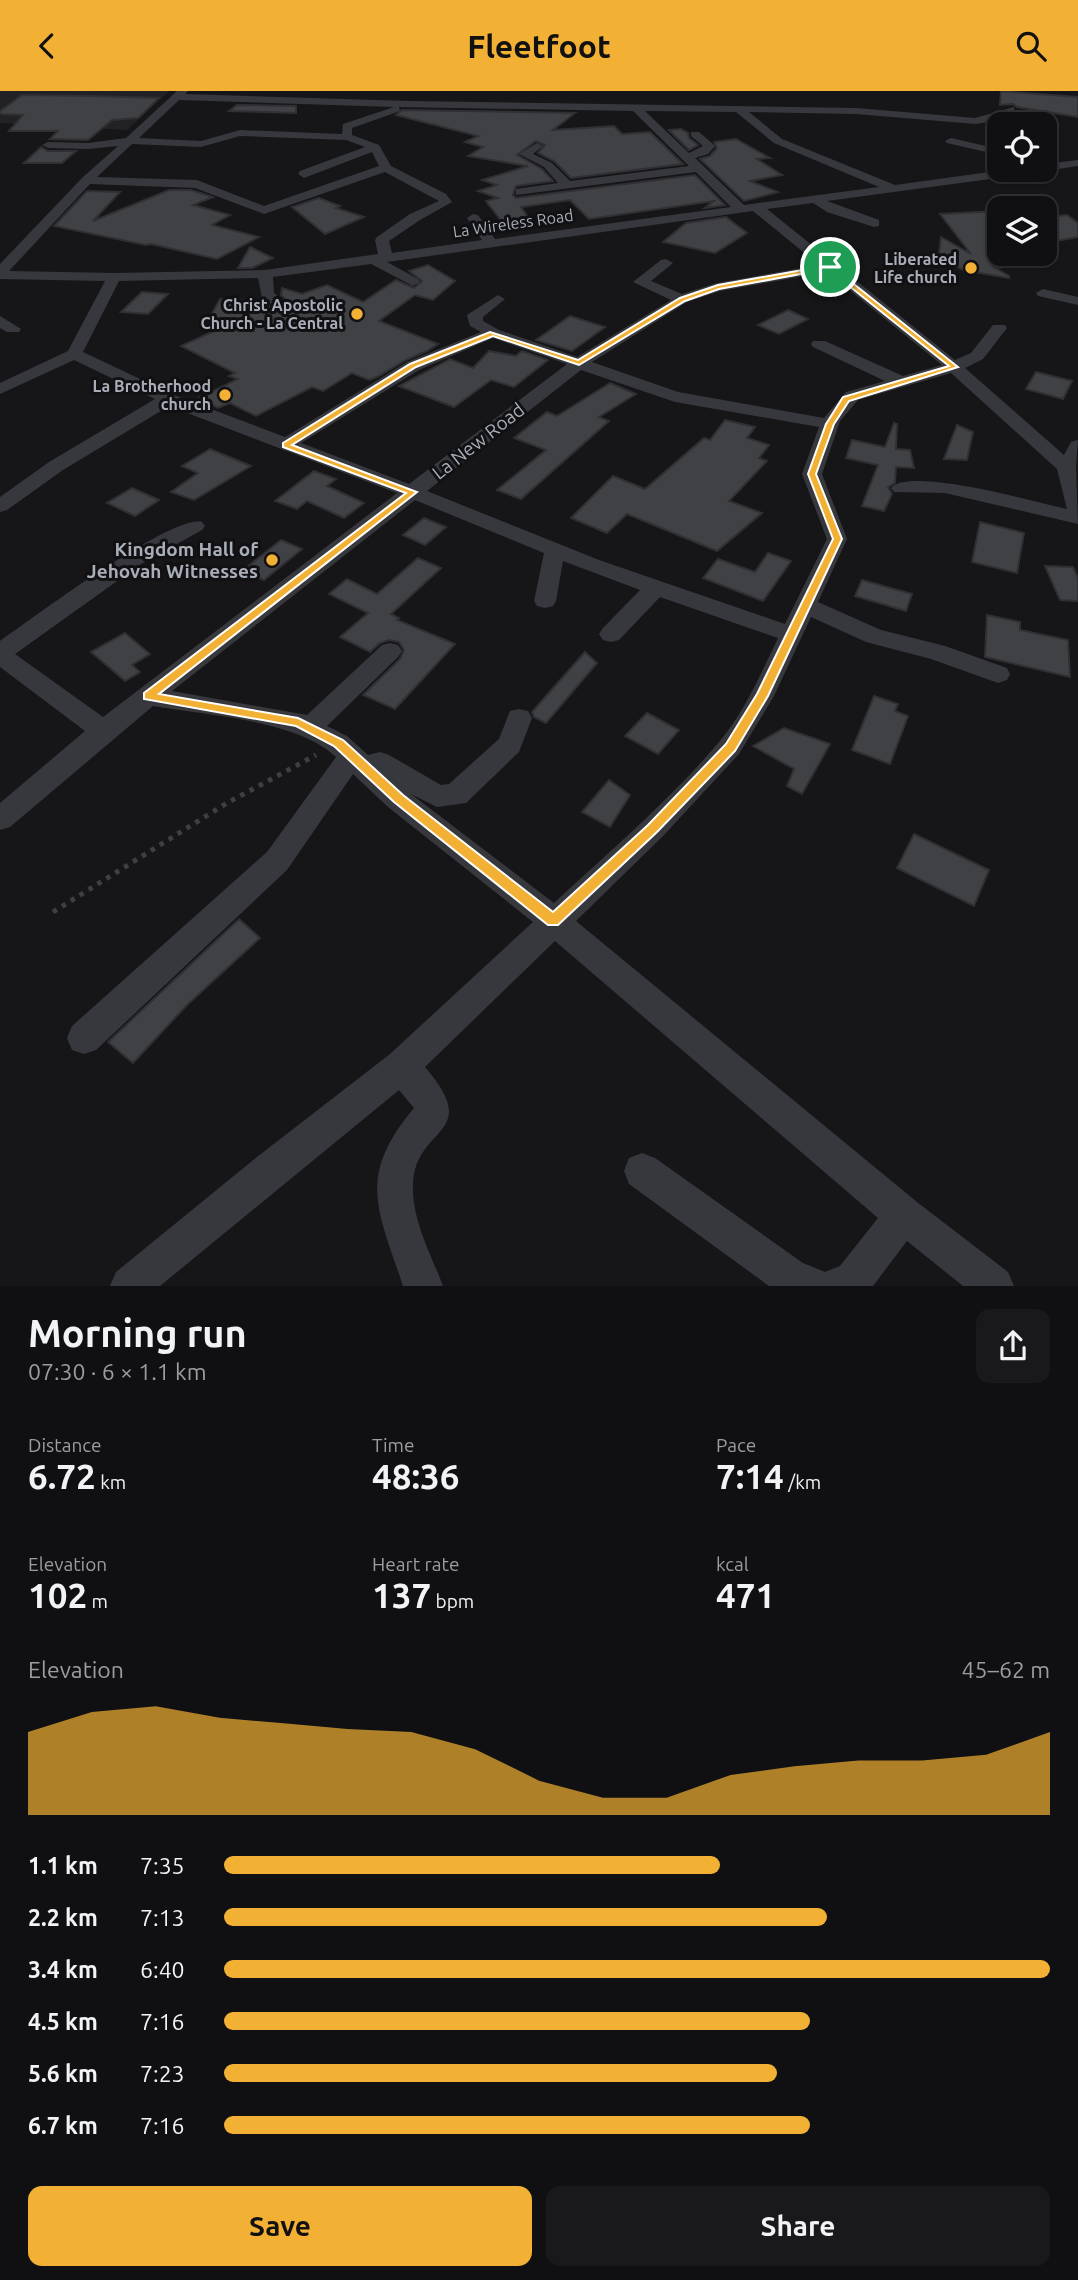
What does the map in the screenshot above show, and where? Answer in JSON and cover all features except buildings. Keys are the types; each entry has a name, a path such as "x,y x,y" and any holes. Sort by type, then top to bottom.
{"street":[{"path":"471,92 521,106"},
{"path":"0,274 87,180 179,94 385,103 409,97 521,106 637,109 660,104 738,109 856,111 979,121 1010,109"},
{"path":"839,95 856,111"},
{"path":"347,137 347,126 409,97"},
{"path":"503,115 521,106"},
{"path":"637,109 698,169 830,267 954,367 1066,467 1078,512"},
{"path":"738,109 778,141 896,189"},
{"path":"48,145 88,146 128,141 201,144 240,133 347,137 375,147 386,169 442,197 446,202 415,217 382,240 380,259 413,282"},
{"path":"685,157 704,152 709,146 695,134"},
{"path":"951,141 987,149"},
{"path":"537,146 524,154 548,165 567,185"},
{"path":"304,174 375,147"},
{"path":"1057,164 1078,163"},
{"path":"607,165 618,179"},
{"path":"87,180 197,184 264,210 386,169"},
{"path":"520,192 698,169"},
{"name":"La Wireless Road","path":"0,274 114,277 265,274 987,176"},
{"path":"817,200 831,209 874,223"},
{"path":"472,218 492,244"},
{"path":"666,263 640,282 682,299"},
{"name":"La New Road","path":"0,819 103,731 579,363 682,299 718,287 830,267"},
{"path":"265,274 267,295 284,308"},
{"path":"0,389 74,353 114,277"},
{"path":"1043,293 1078,301"},
{"path":"498,299 475,315 475,323 493,333 693,402 830,424"},
{"path":"130,1286 270,1170 402,1066 653,828 730,747 762,696 838,539 812,474 830,424 846,399 954,367 977,356 999,328"},
{"path":"286,445 413,366 493,333"},
{"path":"819,344 901,382"},
{"path":"74,353 168,399 412,492 555,551 793,635"},
{"path":"0,506 56,466 168,399"},
{"path":"1066,467 1078,446"},
{"path":"901,488 945,487 1078,518"},
{"path":"103,731 0,654 134,559 195,526"},
{"path":"545,601 551,587 551,565 555,551"},
{"path":"611,634 656,587"},
{"path":"806,605 874,636 937,652 998,674"},
{"path":"309,728 390,651"},
{"path":"148,696 290,720 309,728 352,755 436,830 553,920 904,1215 994,1286"},
{"path":"352,755 380,762 437,796 450,797 456,795 510,745 519,718"},
{"path":"84,1038 277,861 352,755"},
{"path":"402,1066 431,1101 432,1115 402,1153 395,1172 394,1189 423,1286"},
{"path":"642,1171 791,1278 813,1286"},
{"path":"838,1286 853,1281 904,1215"}],"path":[{"path":"53,912 227,803 352,755"}],"shaded area":[{"path":"0,91 169,91 127,130 0,123"}],"place":[{"name":"Liberated Life church","path":"971,268"},
{"name":"Christ Apostolic Church - La Central","path":"357,314"},
{"name":"La Brotherhood church","path":"225,395"},
{"name":"Kingdom Hall of Jehovah Witnesses","path":"272,560"}],"route":[{"path":"830,267 954,367 846,399 830,424 812,474 838,539 762,696 730,747 653,828 553,920 398,799 383,782 338,743 298,722 148,696 412,492 286,445 413,366 493,333 579,363 682,299 718,287 830,267"}]}
